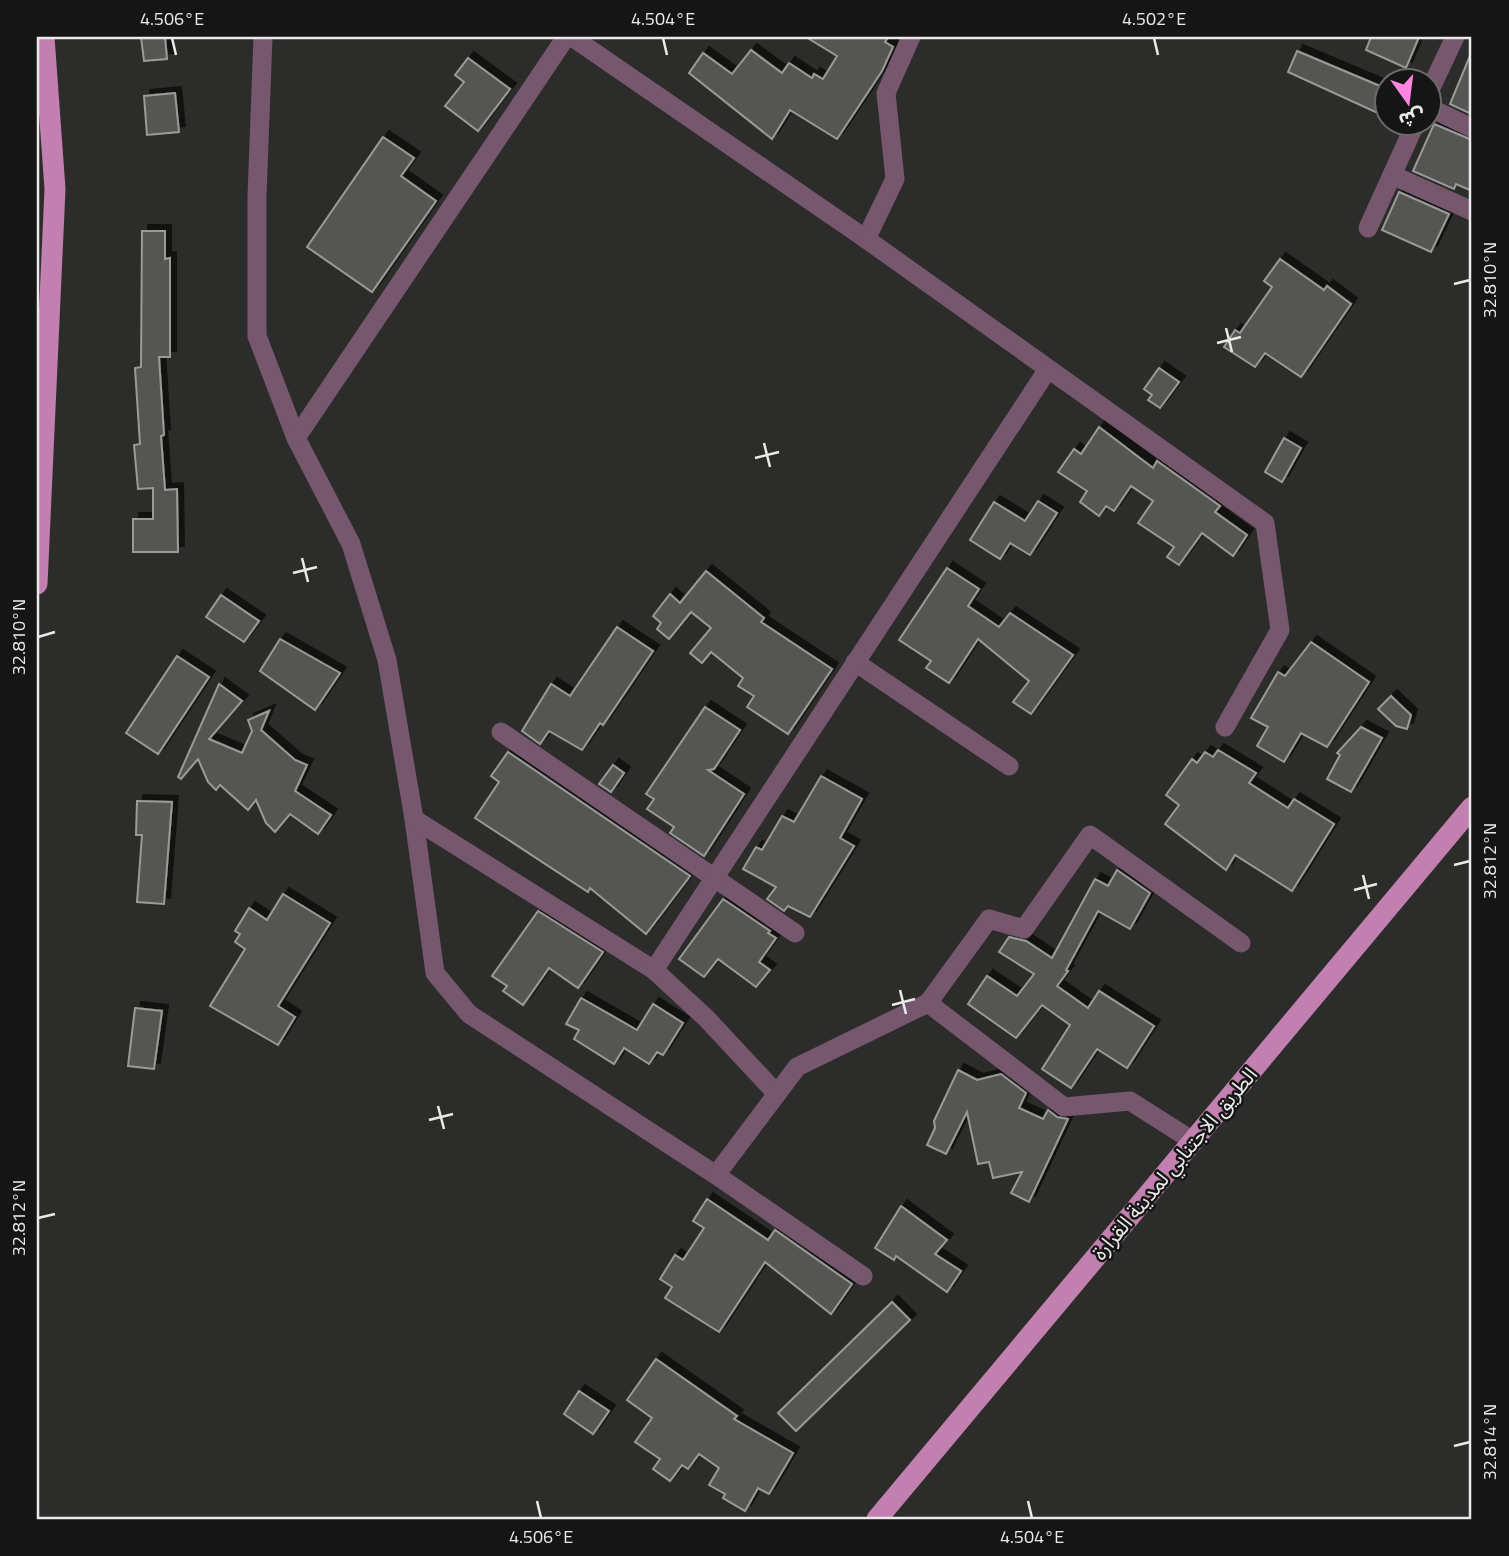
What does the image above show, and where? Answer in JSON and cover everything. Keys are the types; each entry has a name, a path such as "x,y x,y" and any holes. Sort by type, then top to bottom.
{"main road":[{"path":"37,584 55,189 44,37"},
{"name":"الطريق الاجتنابي لمدينة القرارة","path":"877,1519 1472,807"}],"street":[{"path":"262,37 257,196 257,336 296,438 351,544 387,660 415,819 435,973 469,1014 716,1175 863,1276"},
{"path":"296,438 566,37"},
{"path":"572,37 866,239 1265,523 1280,630 1225,727"},
{"path":"866,239 895,179 886,93 911,37"},
{"path":"1441,66 1454,37 1472,46"},
{"path":"1442,113 1472,128"},
{"path":"1368,228 1410,136"},
{"path":"1392,175 1472,211"},
{"path":"654,970 1048,369"},
{"path":"855,662 1009,766"},
{"path":"501,732 713,879 796,933"},
{"path":"415,819 654,970 706,1018 777,1094"},
{"path":"716,1175 797,1067 928,1003 989,919 1024,929 1090,835 1241,943"},
{"path":"928,1003 1064,1107 1130,1101 1193,1140"}],"building":[{"path":"141,37 165,37 167,59 144,61"},
{"path":"806,37 888,37 885,42 893,47 882,71 837,139 790,110 772,139 689,73 703,53 732,74 751,50 782,73 789,63 812,78 814,74 823,79 837,56"},
{"path":"1371,37 1419,37 1407,66 1366,50"},
{"path":"1297,51 1372,83 1372,110 1288,72"},
{"path":"1472,51 1472,106 1469,113 1450,104"},
{"path":"468,58 510,89 478,131 445,106 464,82 455,75"},
{"path":"175,93 179,132 147,135 144,96"},
{"path":"1442,127 1472,140 1472,191 1456,184 1454,189 1413,171 1429,136 1442,136"},
{"path":"383,137 414,158 401,176 436,201 372,292 307,247"},
{"path":"1399,192 1449,214 1431,252 1382,230"},
{"path":"142,231 165,231 165,259 170,258 170,357 159,357 164,435 161,436 165,490 177,489 178,552 133,552 133,519 153,519 153,488 138,489 134,445 140,444 135,368 141,367"},
{"path":"1280,259 1324,290 1327,286 1351,304 1301,377 1265,353 1255,367 1224,347 1235,330 1240,333 1272,287 1264,281"},
{"path":"1159,368 1179,382 1160,408 1148,400 1152,395 1144,389"},
{"path":"1099,427 1153,468 1157,461 1220,506 1215,512 1247,535 1233,556 1202,533 1179,565 1167,557 1174,547 1138,523 1153,501 1131,486 1114,511 1106,506 1099,516 1080,502 1087,491 1058,472 1074,449 1081,454"},
{"path":"1284,438 1301,448 1282,482 1265,472"},
{"path":"1038,501 1057,513 1030,555 1010,543 1000,559 970,540 994,502 1025,521"},
{"path":"947,568 979,589 968,606 999,627 1010,613 1073,655 1031,714 1013,702 1029,681 978,639 949,683 926,668 931,661 899,640"},
{"path":"706,571 764,618 761,622 832,669 788,734 747,707 754,696 738,686 743,678 711,652 702,663 690,653 711,628 691,612 669,639 657,629 661,623 653,616 670,594 680,603"},
{"path":"221,595 259,621 244,642 206,617"},
{"path":"617,627 653,651 603,725 600,723 582,750 549,731 540,744 522,731 551,684 570,696"},
{"path":"280,639 340,673 315,710 260,671"},
{"path":"1311,642 1369,682 1327,747 1301,733 1284,762 1257,746 1268,727 1251,718 1278,672 1285,676"},
{"path":"177,656 209,677 158,754 126,733"},
{"path":"219,684 242,701 209,739 242,753 252,731 248,720 269,711 261,730 295,760 307,765 295,791 331,815 318,834 290,814 275,832 266,823 256,800 248,810 220,785 216,790 208,782 198,759 181,779 178,777"},
{"path":"1391,696 1411,715 1407,729 1396,726 1378,709"},
{"path":"705,707 740,730 714,769 708,770 744,794 704,856 670,833 674,827 647,809 654,799 646,794"},
{"path":"1361,727 1382,738 1351,792 1327,779 1340,755 1337,753"},
{"path":"1218,750 1256,773 1249,783 1288,808 1294,799 1334,824 1292,891 1235,855 1226,870 1165,824 1179,805 1166,795 1192,759 1197,763 1205,752 1213,757"},
{"path":"508,752 690,876 646,934 590,888 588,892 475,818 499,782 491,776"},
{"path":"613,765 624,773 611,792 599,784"},
{"path":"821,776 862,799 840,838 854,846 810,917 788,906 784,911 767,899 776,887 743,869 756,847 762,850 782,816 794,822"},
{"path":"137,801 172,802 164,904 137,902 142,835 136,835"},
{"path":"1117,870 1150,893 1130,929 1098,911 1066,970 1068,971 1057,986 1088,1008 1099,991 1154,1026 1127,1068 1097,1049 1071,1088 1042,1069 1070,1025 1042,1005 1016,1038 968,1004 987,976 1017,996 1034,974 999,952 1009,937 1026,941 1052,958 1095,879 1108,886"},
{"path":"283,894 330,923 278,1006 295,1017 278,1045 210,1006 245,949 235,942 240,934 235,931 249,908 267,920"},
{"path":"723,899 776,938 759,962 770,970 756,987 718,959 704,977 679,959"},
{"path":"538,911 603,952 578,988 549,968 523,1005 503,991 507,986 492,976"},
{"path":"581,998 637,1030 653,1004 683,1023 663,1055 657,1052 649,1064 624,1048 614,1064 574,1039 579,1030 566,1024"},
{"path":"135,1008 162,1011 154,1069 128,1066"},
{"path":"958,1070 977,1080 1001,1074 1026,1093 1019,1108 1043,1119 1048,1110 1057,1117 1068,1119 1029,1202 1011,1193 1022,1172 993,1178 989,1162 978,1164 967,1112 946,1154 927,1145 935,1128 934,1121"},
{"path":"707,1199 768,1240 775,1230 852,1284 831,1314 765,1262 719,1332 665,1298 672,1287 660,1279 675,1255 683,1260 704,1228 693,1221"},
{"path":"901,1206 947,1240 935,1254 961,1271 947,1292 896,1256 894,1260 875,1248"},
{"path":"892,1302 910,1320 796,1431 778,1413"},
{"path":"656,1359 737,1416 734,1419 793,1453 769,1494 758,1488 745,1511 723,1498 725,1494 709,1485 719,1468 699,1454 688,1469 682,1465 670,1481 653,1469 660,1459 635,1442 652,1418 627,1400"},
{"path":"579,1391 609,1411 593,1434 564,1414"}]}
